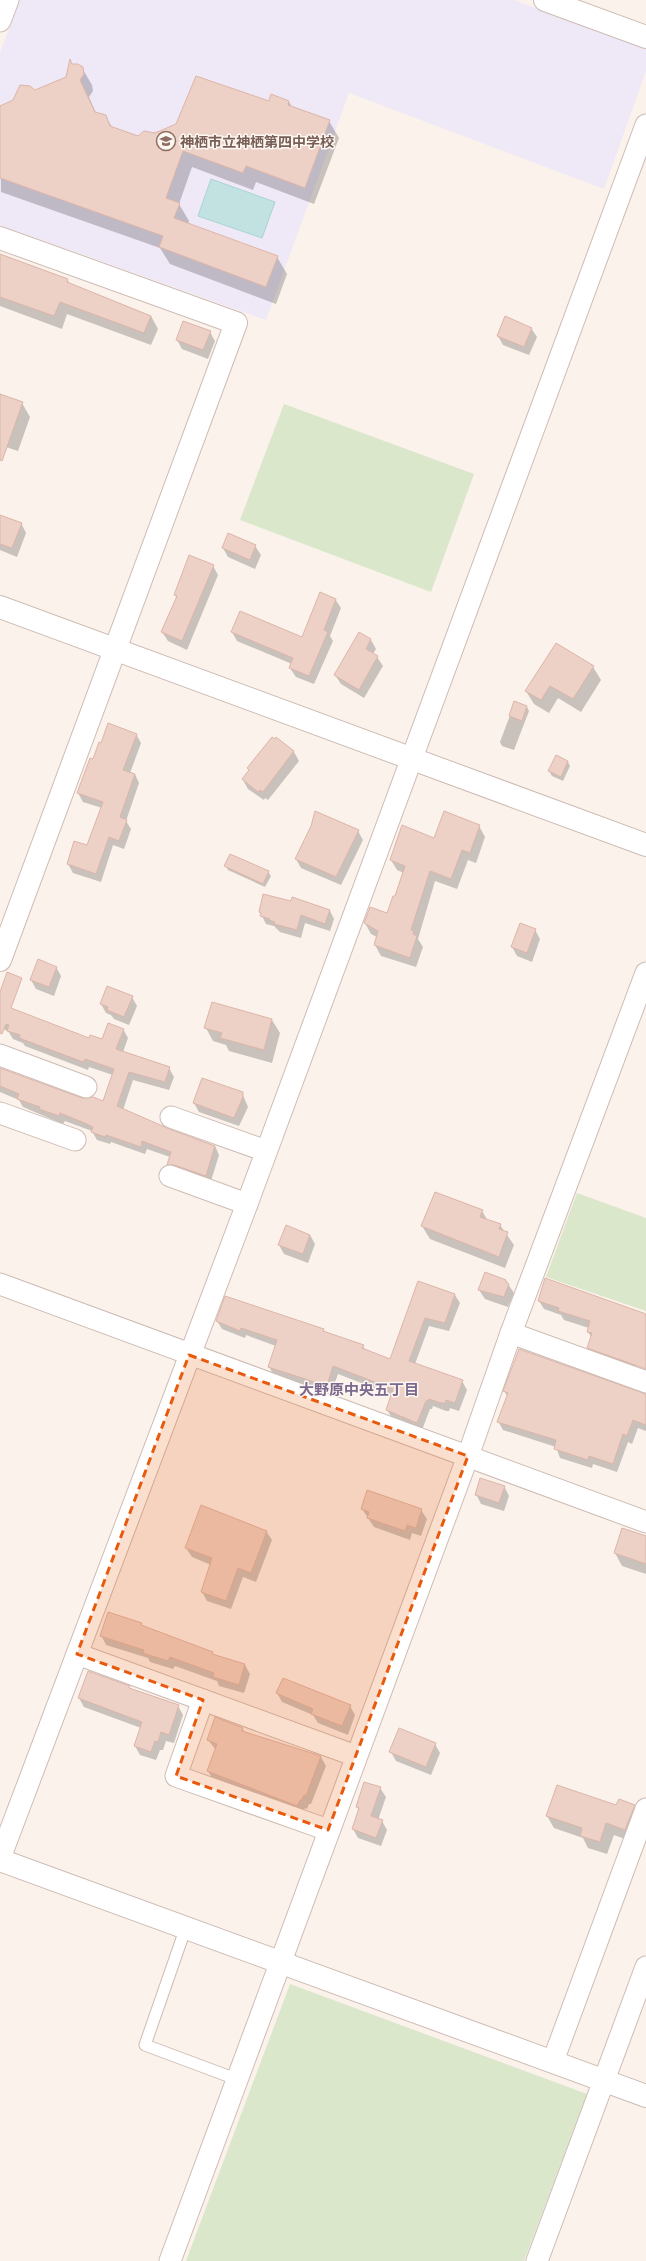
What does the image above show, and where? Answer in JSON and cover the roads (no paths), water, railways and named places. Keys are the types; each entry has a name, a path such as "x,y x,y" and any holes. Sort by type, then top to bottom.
{"street":[{"path":"0,21 8,0"},
{"path":"545,0 646,38"},
{"path":"646,125 410,758 247,1204 0,1859 186,1927 279,1963 553,2061 646,2096"},
{"path":"0,238 236,323 0,960"},
{"path":"0,608 646,845"},
{"path":"170,2261 328,1830 468,1456 511,1333 646,973"},
{"path":"0,1055 86,1087"},
{"path":"0,1113 74,1140"},
{"path":"171,1117 266,1151"},
{"path":"170,1176 247,1204"},
{"path":"0,1284 189,1355 646,1522"},
{"path":"511,1333 646,1382"},
{"path":"77,1654 356,1756"},
{"path":"203,1700 176,1776 328,1830"},
{"path":"553,2061 646,1809"},
{"path":"537,2261 646,1967"}],"lane":[{"path":"186,1927 145,2045 236,2079"}],"water":[{"path":"211,179 275,202 262,238 198,216"}],"place":[{"name":"神栖市立神栖第四中学校","path":"166,141"}],"district":[{"name":"大野原中央五丁目","path":"359,1389"}]}
